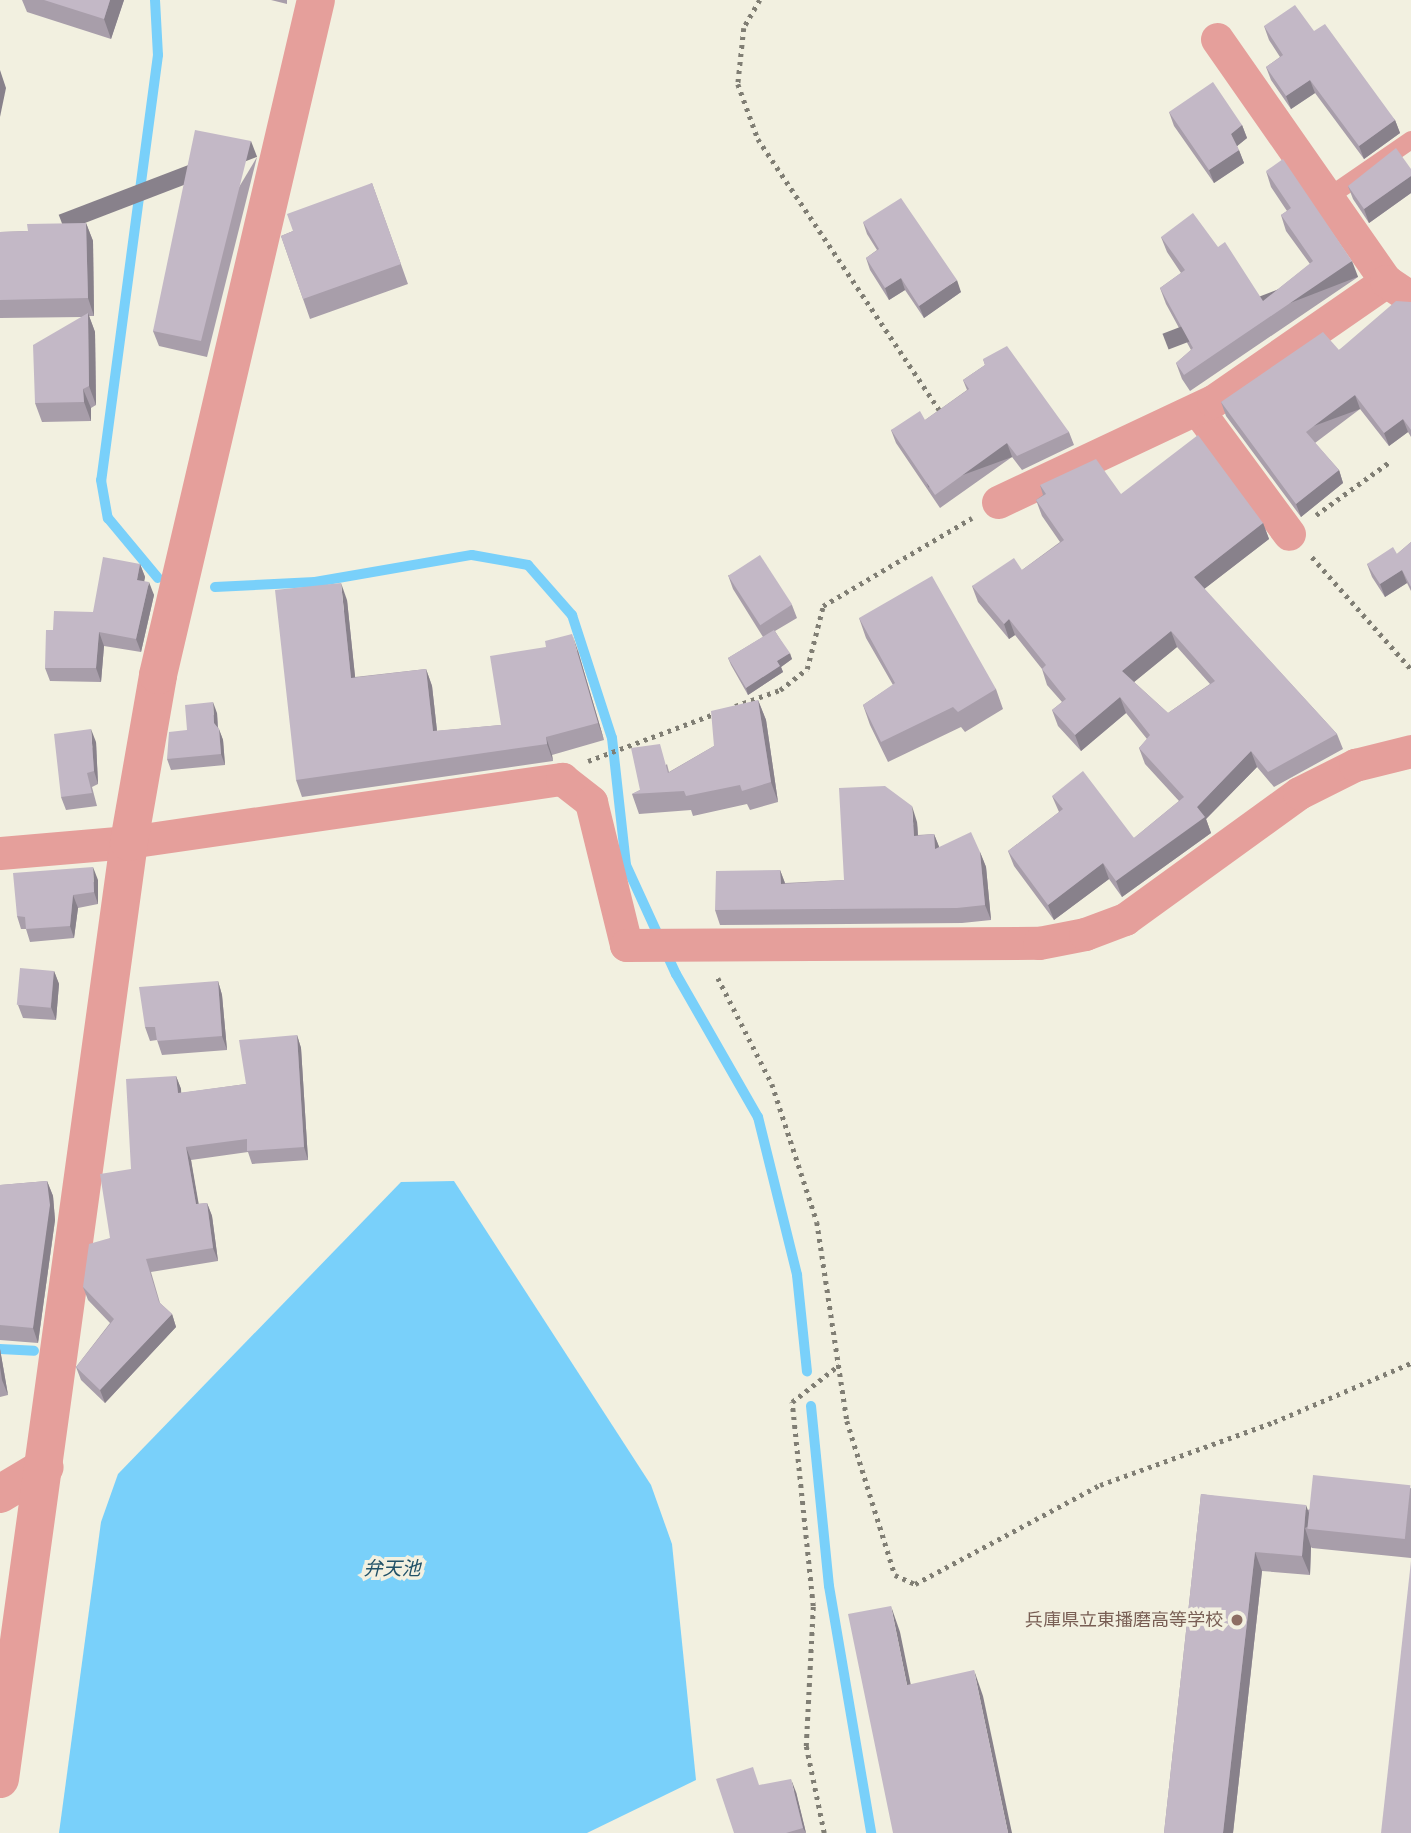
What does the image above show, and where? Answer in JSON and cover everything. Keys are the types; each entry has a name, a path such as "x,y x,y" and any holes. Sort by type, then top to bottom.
{"street":[{"path":"0,1779 129,842 161,661 316,0"},
{"path":"998,502 1197,409 1399,290 1327,198 1217,39"},
{"path":"1197,409 1289,534"},
{"path":"0,853 129,842 562,779 591,802 626,945 1040,943 1085,934 1125,919 1299,793 1355,765 1411,751"},
{"path":"0,1494 45,1467"}],"lane":[{"path":"1327,198 1411,140"}],"path":[{"path":"750,0 751,10"},
{"path":"760,0 751,10 744,28 738,85 758,139 948,423"},
{"path":"1391,461 1289,534 1359,605 1411,669"},
{"path":"731,708 780,690 807,669 823,606 998,502"},
{"path":"593,757 719,712"},
{"path":"701,945 772,1084 817,1222 847,1420 868,1499 895,1574 915,1584 1100,1485 1273,1422 1411,1363"},
{"path":"824,1833 806,1746 813,1606 792,1402 840,1365"}],"water":[{"name":"弁天池","path":"454,1181 651,1485 672,1544 696,1780 587,1833 59,1833 101,1522 118,1474 401,1182"}],"building":[{"path":"44,0 110,0 104,19"},
{"path":"1295,5 1314,31 1325,24 1395,120 1359,146 1310,80 1286,96 1266,67 1283,55 1264,26"},
{"path":"1213,82 1242,125 1231,134 1239,150 1209,170 1169,112"},
{"path":"195,130 251,141 201,341 153,331"},
{"path":"1396,148 1411,169 1411,176 1364,209 1348,186"},
{"path":"1283,159 1352,261 1184,375 1176,363 1193,348 1160,288 1185,270 1161,237 1193,213 1218,247 1225,242 1263,301 1313,261 1281,215 1291,208 1266,171"},
{"path":"372,183 401,264 303,299 281,236 293,231 287,214"},
{"path":"901,198 957,280 919,306 901,278 885,288 866,258 879,249 863,222"},
{"path":"86,223 88,298 0,300 0,232 28,231 27,224"},
{"path":"1396,301 1411,302 1411,430 1403,419 1384,433 1355,395 1306,432 1339,470 1296,504 1221,402 1323,332 1339,350"},
{"path":"88,313 89,386 83,389 84,402 35,403 33,345"},
{"path":"1007,346 1069,432 1017,456 1007,443 935,495 891,430 920,411 925,420 969,389 963,380 985,365 983,359"},
{"path":"1198,435 1263,523 1194,577 1337,734 1268,772 1251,751 1197,807 1205,817 1116,881 1103,863 1048,905 1008,851 1063,809 1052,796 1083,771 1134,838 1184,797 1139,748 1150,735 1120,697 1075,735 1052,710 1066,699 1042,669 1046,665 1009,619 1004,624 972,586 1014,558 1022,570 1064,540 1036,500 1046,494 1040,485 1096,459 1121,494","holes":["1171,631 1215,681 1168,713 1122,671"]},
{"path":"1411,542 1411,587 1402,570 1380,584 1367,564 1393,547 1397,554"},
{"path":"760,555 792,604 760,625 728,576"},
{"path":"103,557 140,564 137,580 149,582 136,639 99,632 96,668 45,668 46,630 53,630 54,611 93,612"},
{"path":"932,576 996,689 958,712 953,707 881,742 863,705 895,683 859,618"},
{"path":"341,583 351,678 426,669 433,731 501,725 490,656 546,647 545,641 572,634 598,723 546,737 547,744 296,780 275,590"},
{"path":"774,630 790,653 777,661 780,666 746,688 728,658"},
{"path":"758,700 771,782 742,791 740,785 686,796 684,791 632,794 640,790 631,748 660,744 668,773 714,746 711,711"},
{"path":"213,702 214,723 219,729 221,754 167,759 169,732 187,730 185,705"},
{"path":"91,729 94,771 87,773 92,793 61,797 54,734"},
{"path":"885,786 912,806 914,836 934,834 935,849 971,832 980,852 985,905 957,908 715,910 716,871 780,870 781,884 844,880 839,788"},
{"path":"93,867 94,892 73,895 70,926 26,929 25,917 17,916 13,873"},
{"path":"20,968 54,971 51,1008 17,1005"},
{"path":"218,981 222,1036 157,1041 155,1027 145,1027 139,987"},
{"path":"297,1035 304,1147 247,1151 247,1139 186,1147 196,1204 207,1203 213,1248 146,1259 159,1302 172,1314 100,1390 76,1367 114,1319 83,1287 89,1244 110,1238 100,1174 131,1169 126,1079 176,1076 178,1093 246,1084 239,1040"},
{"path":"47,1181 50,1205 33,1328 0,1325 0,1185"},
{"path":"1313,1475 1410,1485 1405,1539 1307,1529"},
{"name":"兵庫県立東播磨高等学校","path":"1201,1494 1306,1505 1302,1556 1255,1552 1223,1833 1164,1833"},
{"path":"1411,1561 1411,1833 1381,1833"},
{"path":"891,1606 907,1685 974,1670 1008,1833 893,1833 848,1614"},
{"path":"753,1767 759,1785 791,1779 803,1828 786,1833 734,1833 716,1779"}],"waterway":[{"path":"155,0 158,55 101,480 108,518 158,578"},
{"path":"215,587 315,582 472,555 528,565 572,615 612,738 626,865 676,974 758,1117 797,1275 807,1371"},
{"path":"0,1349 34,1351"},
{"path":"811,1406 829,1586 871,1833"}],"place":[{"name":"兵庫県立東播磨高等学校","path":"1237,1620"}]}
